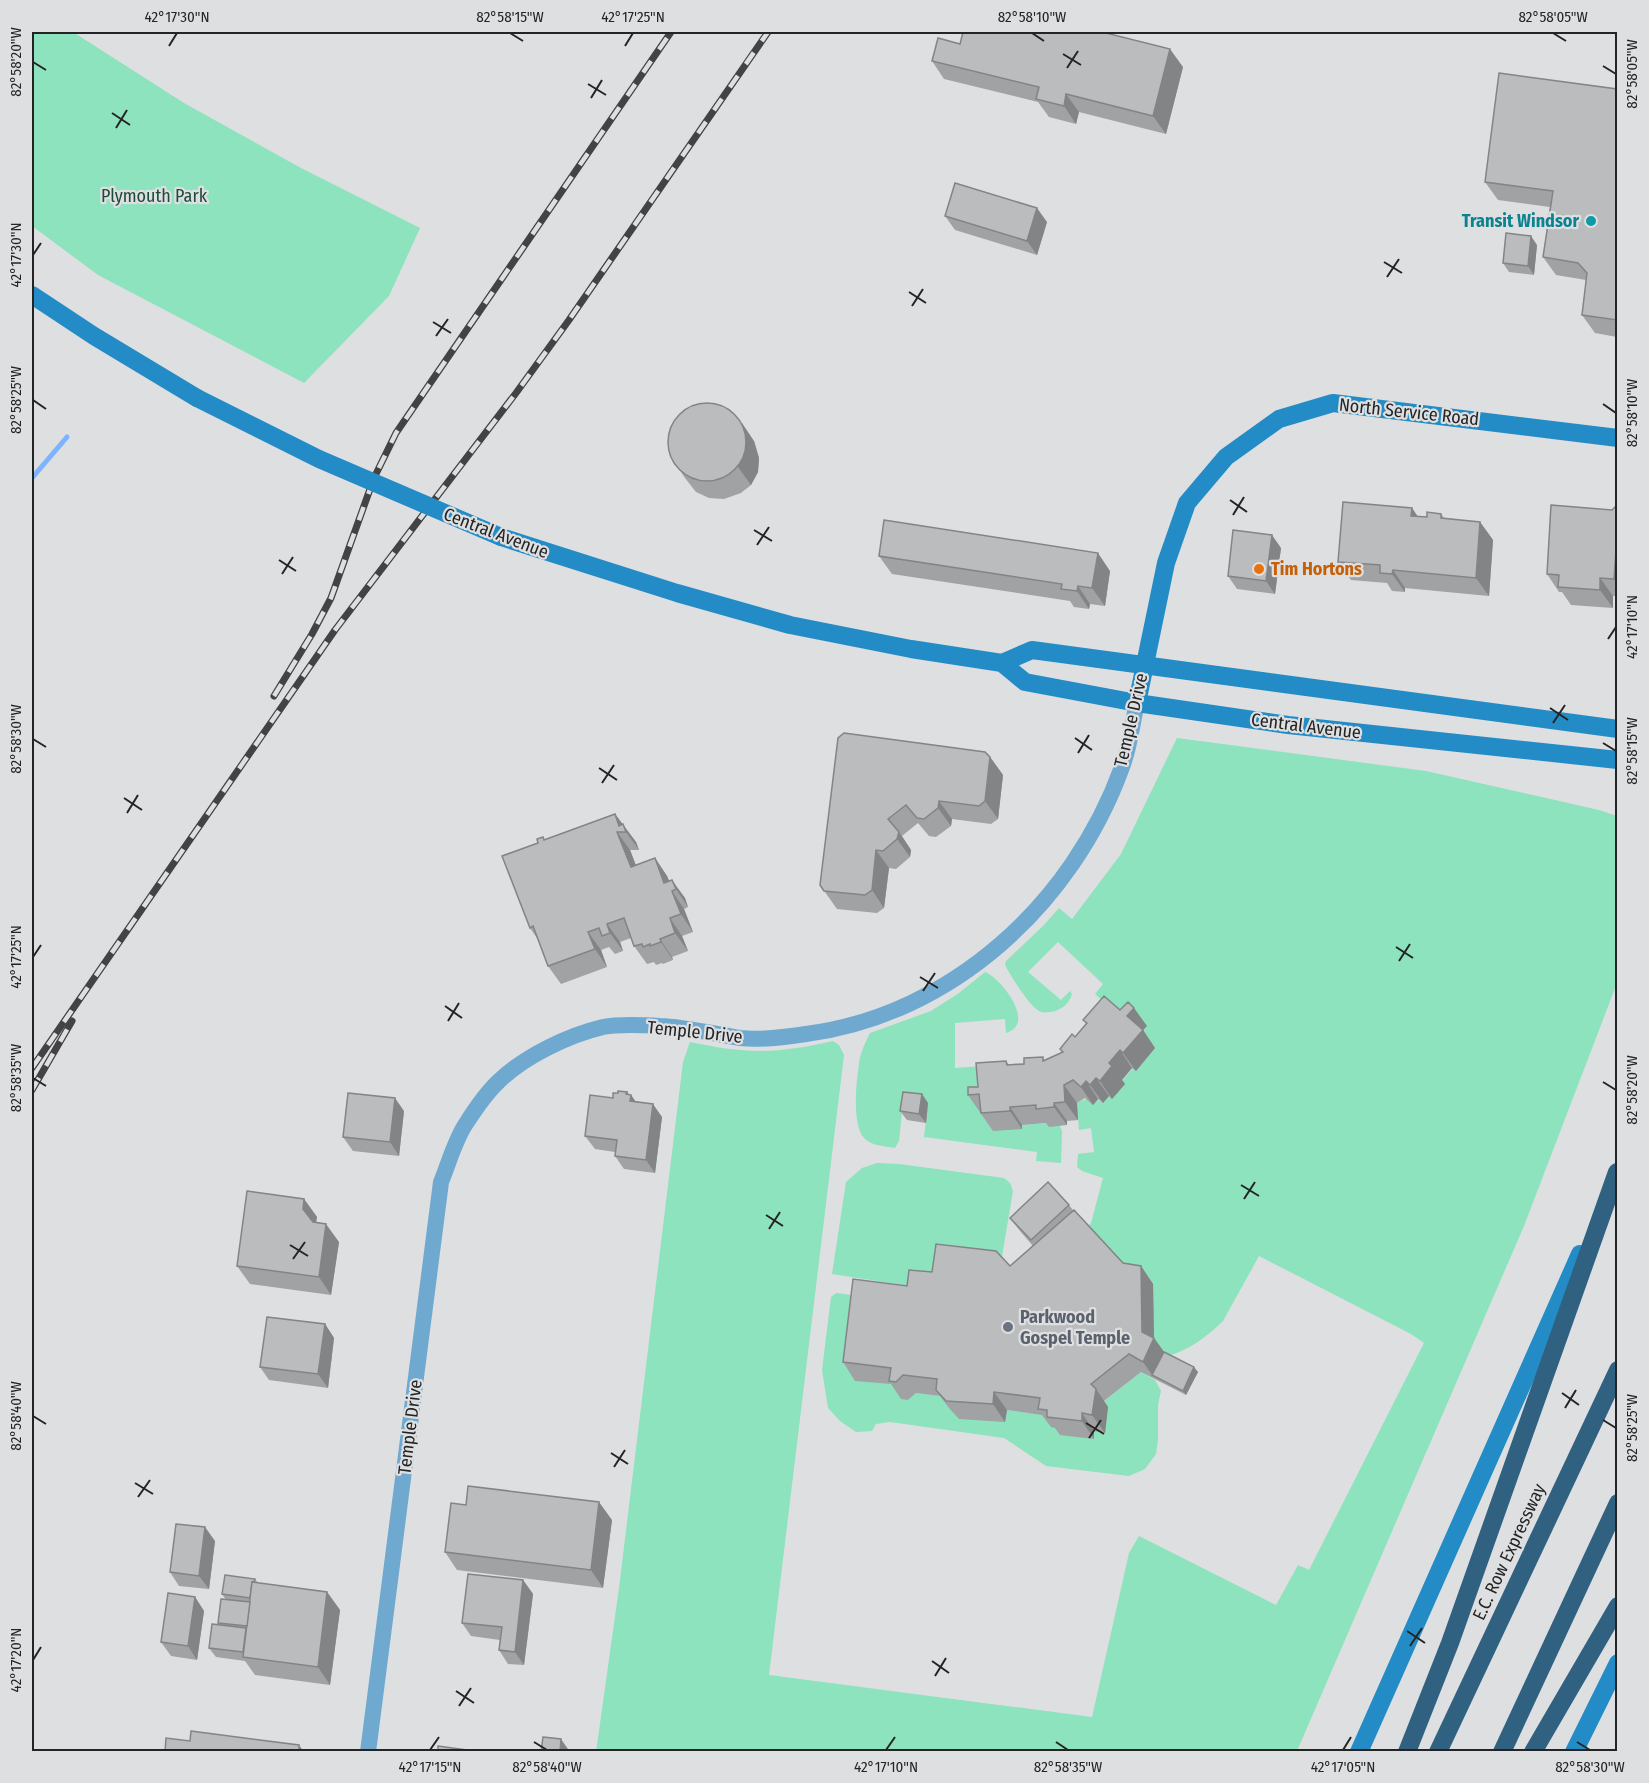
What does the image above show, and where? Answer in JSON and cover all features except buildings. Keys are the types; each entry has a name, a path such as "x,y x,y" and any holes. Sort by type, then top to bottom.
{"highway":[{"path":"1407,1752 1450,1643 1617,1171"},
{"name":"E.C. Row Expressway","path":"1438,1752 1617,1370"},
{"path":"1502,1752 1617,1503"},
{"path":"1533,1752 1617,1606"}],"street":[{"name":"Central Avenue","path":"32,295 94,336 197,398 319,459 501,537 677,593 790,625 910,649 1002,663 1025,682 1137,702 1288,725 1617,760"},
{"name":"North Service Road","path":"1144,665 1166,563 1187,503 1227,457 1279,418 1333,403 1617,438"},
{"path":"1002,663 1032,650 1617,729"},
{"name":"Temple Drive","path":"368,1752 441,1182 465,1123 499,1081 544,1048 604,1027 661,1026 743,1038 806,1034 854,1024 907,1006 955,979 1002,945 1027,921 1064,876 1096,827 1123,766 1144,665"},
{"path":"1359,1752 1617,1171"},
{"path":"1574,1752 1617,1663"}],"green space":[{"name":"Plymouth Park","path":"32,32 73,32 184,103 301,168 420,228 389,296 304,383 98,275 32,226"},
{"path":"1177,738 1426,771 1617,816 1617,983 1524,1226 1297,1751 596,1752 619,1588 683,1062 690,1042 728,1049 762,1051 833,1041 839,1045 844,1055 769,1675 1092,1717 1129,1553 1139,1536 1276,1605 1298,1565 1309,1570 1424,1343 1411,1334 1259,1256 1223,1321 1217,1327 1197,1342 1175,1354 1167,1356 1155,1350 1135,1281 1086,1228 1091,1223 1103,1178 1077,1167 1078,1154 1094,1152 1091,1128 1079,1130 1077,1103 1090,1098 1103,1103 1109,1096 1112,1098 1133,1068 1136,1071 1155,1048 1095,994 1103,984 1058,942 1028,972 1061,1000 1070,991 1072,994 1066,1005 1058,1010 1041,1012 1032,1005 1005,965 1006,961 1059,908 1072,919 1121,854"},
{"path":"985,972 1007,992 1017,1011 1018,1021 1015,1028 1006,1033 1005,1019 955,1023 955,1068 1041,1062 1020,1083 1022,1129 1022,1125 1048,1123 1049,1126 1060,1126 1062,1131 1061,1163 1036,1161 1037,1152 924,1137 928,1103 902,1112 899,1141 895,1148 867,1141 860,1132 856,1113 856,1092 860,1056 870,1033 931,1011 959,993"},
{"path":"877,1163 1004,1178 1010,1183 1013,1191 1000,1268 922,1288 832,1274 846,1182 862,1168"},
{"path":"836,1293 866,1297 908,1400 916,1393 950,1397 1005,1422 1007,1410 1053,1416 1104,1433 1103,1402 1141,1372 1155,1380 1161,1391 1158,1405 1156,1454 1145,1469 1129,1476 1046,1466 1004,1438 890,1422 876,1424 872,1431 856,1432 840,1421 828,1408 822,1370 831,1297"}],"waterway":[{"path":"32,478 67,437"}],"railway":[{"path":"274,696 331,598 374,478 396,433 671,32"},
{"path":"32,1068 335,630 569,320 768,32"},
{"path":"32,1090 72,1021"}],"place":[{"name":"Transit Windsor","path":"1591,221"},
{"name":"Tim Hortons","path":"1259,569"},
{"name":"Parkwood Gospel Temple","path":"1008,1327"}]}
